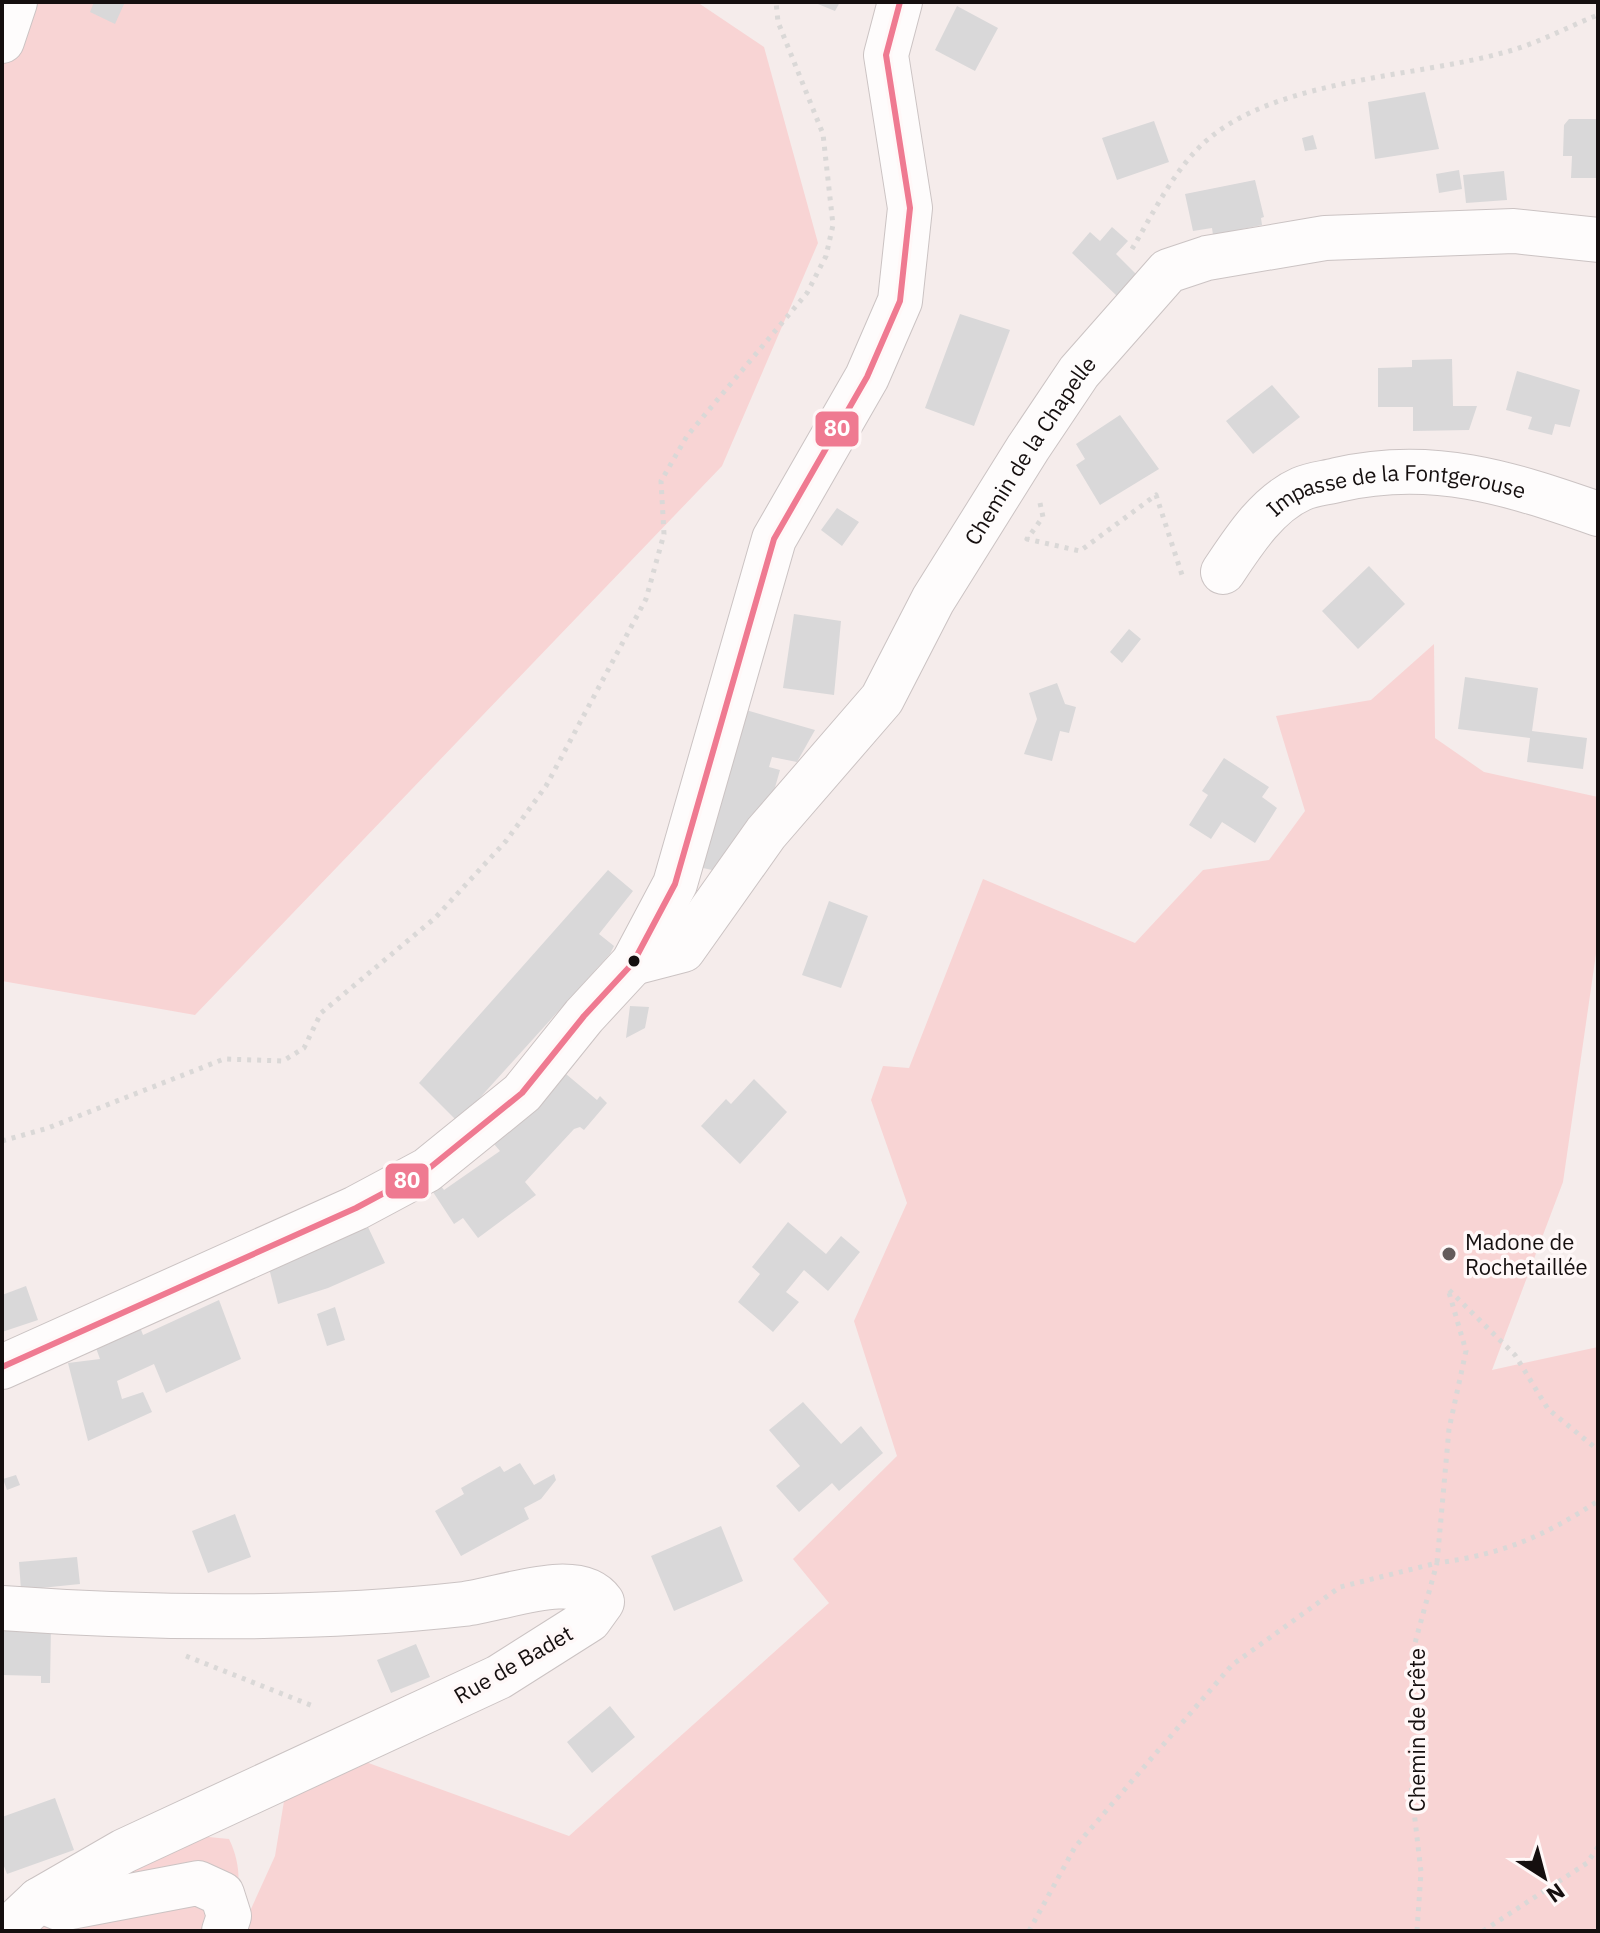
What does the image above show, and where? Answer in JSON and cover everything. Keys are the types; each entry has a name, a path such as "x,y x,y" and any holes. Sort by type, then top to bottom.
{"street":[{"path":"2,41 15,2"},
{"path":"2,1367 356,1208 427,1170 522,1093 584,1016 633,963 675,884 774,539 867,377 900,301 910,208 886,55 900,2"},
{"name":"Chemin de la Chapelle","path":"633,963 683,950 766,833 882,699 933,600 1028,448 1079,372 1168,271 1207,258 1325,238 1514,231 1598,240"},
{"name":"Impasse de la Fontgerouse","path":"1232,558 1256,525 1300,489 1371,472 1445,471 1514,484 1598,514"},
{"name":"Rue de Badet","path":"2,1608 111,1616 322,1614 466,1604 570,1585 593,1590 602,1602 589,1620 499,1677 124,1851 39,1900 6,1931"},
{"path":"39,1900 61,1909 198,1883 222,1894 229,1916 224,1931"}],"path":[{"path":"2,1141 48,1128 224,1059 283,1061 304,1048 321,1013 435,918 506,841 546,786 646,599 664,534 661,481 687,436 807,293 826,256 833,225 823,134 778,22 776,2"},
{"path":"1124,262 1170,185 1211,136 1257,108 1343,85 1504,53 1598,15"},
{"path":"1028,448 1043,517 1027,539 1080,551 1156,495 1182,576 1232,558"},
{"name":"Chemin de Crête","path":"1417,1931 1421,1872 1411,1785 1419,1694 1415,1643 1437,1563 1449,1429 1466,1351 1448,1289 1515,1355 1548,1409 1598,1450"},
{"path":"1029,1931 1075,1847 1232,1665 1340,1587 1514,1548 1552,1531 1598,1501"},
{"path":"182,1655 313,1706"},
{"path":"1483,1931 1587,1863 1598,1847"}],"shaded area":[{"path":"2,2 697,2 764,47 818,243 722,466 195,1015 2,981"},
{"path":"1434,644 1435,738 1484,772 1598,797 1598,940 1563,1182 1492,1370 1598,1347 1598,1931 241,1931 275,1856 285,1795 363,1761 569,1836 829,1603 793,1559 897,1456 854,1321 907,1203 871,1100 883,1066 909,1068 983,879 1135,943 1203,870 1269,860 1305,811 1276,716 1371,700"},
{"path":"188,1835 229,1839 234,1850 238,1885 235,1908 227,1931 29,1931 117,1872"}],"building":[{"path":"94,2 125,2 115,24 90,12"},
{"path":"813,2 840,2 835,11"},
{"path":"957,6 998,28 975,71 935,50"},
{"path":"1425,92 1439,149 1375,159 1368,102"},
{"path":"1569,119 1598,119 1598,178 1571,178 1572,156 1563,156 1564,125"},
{"path":"1154,121 1169,162 1117,180 1102,138"},
{"path":"1313,135 1317,149 1305,151 1302,138"},
{"path":"1459,170 1462,189 1439,193 1436,174"},
{"path":"1504,171 1507,200 1466,203 1463,175"},
{"path":"1255,180 1264,217 1261,218 1262,225 1213,235 1212,228 1193,231 1185,194"},
{"path":"1112,227 1128,241 1116,254 1136,274 1117,296 1072,253 1090,232 1100,241"},
{"path":"960,314 1010,330 974,426 925,408"},
{"path":"1452,359 1453,406 1477,406 1469,430 1413,431 1413,407 1378,407 1378,368 1412,367 1412,360"},
{"path":"1517,371 1580,390 1570,427 1555,424 1552,435 1528,429 1532,417 1506,410"},
{"path":"1272,385 1300,417 1253,454 1226,421"},
{"path":"1120,415 1159,469 1100,505 1076,465 1085,459 1076,444"},
{"path":"837,508 859,522 842,546 821,530"},
{"path":"1369,566 1405,604 1358,649 1322,611"},
{"path":"794,614 841,621 834,695 783,688"},
{"path":"1129,629 1141,639 1122,663 1110,652"},
{"path":"1465,677 1538,688 1532,731 1587,738 1583,769 1527,762 1530,738 1458,729"},
{"path":"1057,683 1065,704 1076,707 1069,733 1060,731 1052,761 1024,754 1037,719 1029,693"},
{"path":"746,710 815,730 797,762 772,757 769,767 780,770 770,805 721,872 703,868"},
{"path":"1224,758 1269,787 1262,797 1277,808 1255,843 1222,822 1211,839 1189,825 1208,795 1202,791"},
{"path":"608,870 633,891 599,934 614,946 610,954 458,1122 419,1083"},
{"path":"829,901 868,916 841,988 802,975"},
{"path":"630,1006 649,1007 645,1028 626,1038"},
{"path":"566,1074 597,1100 600,1096 607,1103 584,1130 580,1127 574,1129 525,1182 536,1195 478,1238 463,1218 454,1224 433,1192 441,1186 444,1190 500,1151 494,1144"},
{"path":"754,1079 787,1112 740,1164 701,1126 726,1099 731,1104"},
{"path":"788,1222 826,1254 841,1236 860,1252 828,1291 804,1270 786,1292 799,1302 773,1332 738,1302 760,1274 752,1267"},
{"path":"368,1227 385,1263 328,1288 278,1304 269,1268"},
{"path":"26,1286 38,1320 2,1332 2,1295"},
{"path":"219,1300 241,1359 166,1393 154,1364 117,1381 122,1399 143,1392 152,1412 88,1441 68,1363 100,1359 96,1348 140,1327 143,1335"},
{"path":"335,1307 345,1340 327,1346 317,1314"},
{"path":"803,1402 841,1444 861,1426 883,1453 839,1491 832,1483 799,1512 776,1486 800,1466 769,1430"},
{"path":"520,1463 534,1485 554,1474 556,1480 541,1499 524,1508 529,1519 461,1556 435,1511 464,1494 461,1488 500,1466 504,1472"},
{"path":"16,1475 20,1485 7,1490 3,1479"},
{"path":"235,1514 251,1557 208,1573 192,1531"},
{"path":"721,1526 743,1581 674,1611 651,1556"},
{"path":"77,1557 80,1584 21,1590 19,1562"},
{"path":"51,1625 50,1683 41,1683 41,1676 2,1675 2,1626"},
{"path":"416,1644 430,1677 391,1693 377,1660"},
{"path":"610,1706 635,1737 592,1773 567,1742"},
{"path":"55,1798 74,1850 7,1874 2,1861 2,1817"}],"transit line":[{"name":"80","path":"2,1367 356,1208 427,1170 522,1093 584,1016 633,963 675,884 774,539 867,377 900,301 910,208 886,55 900,2"}],"place":[{"name":"Madone de Rochetaillée","path":"1449,1254"}]}
